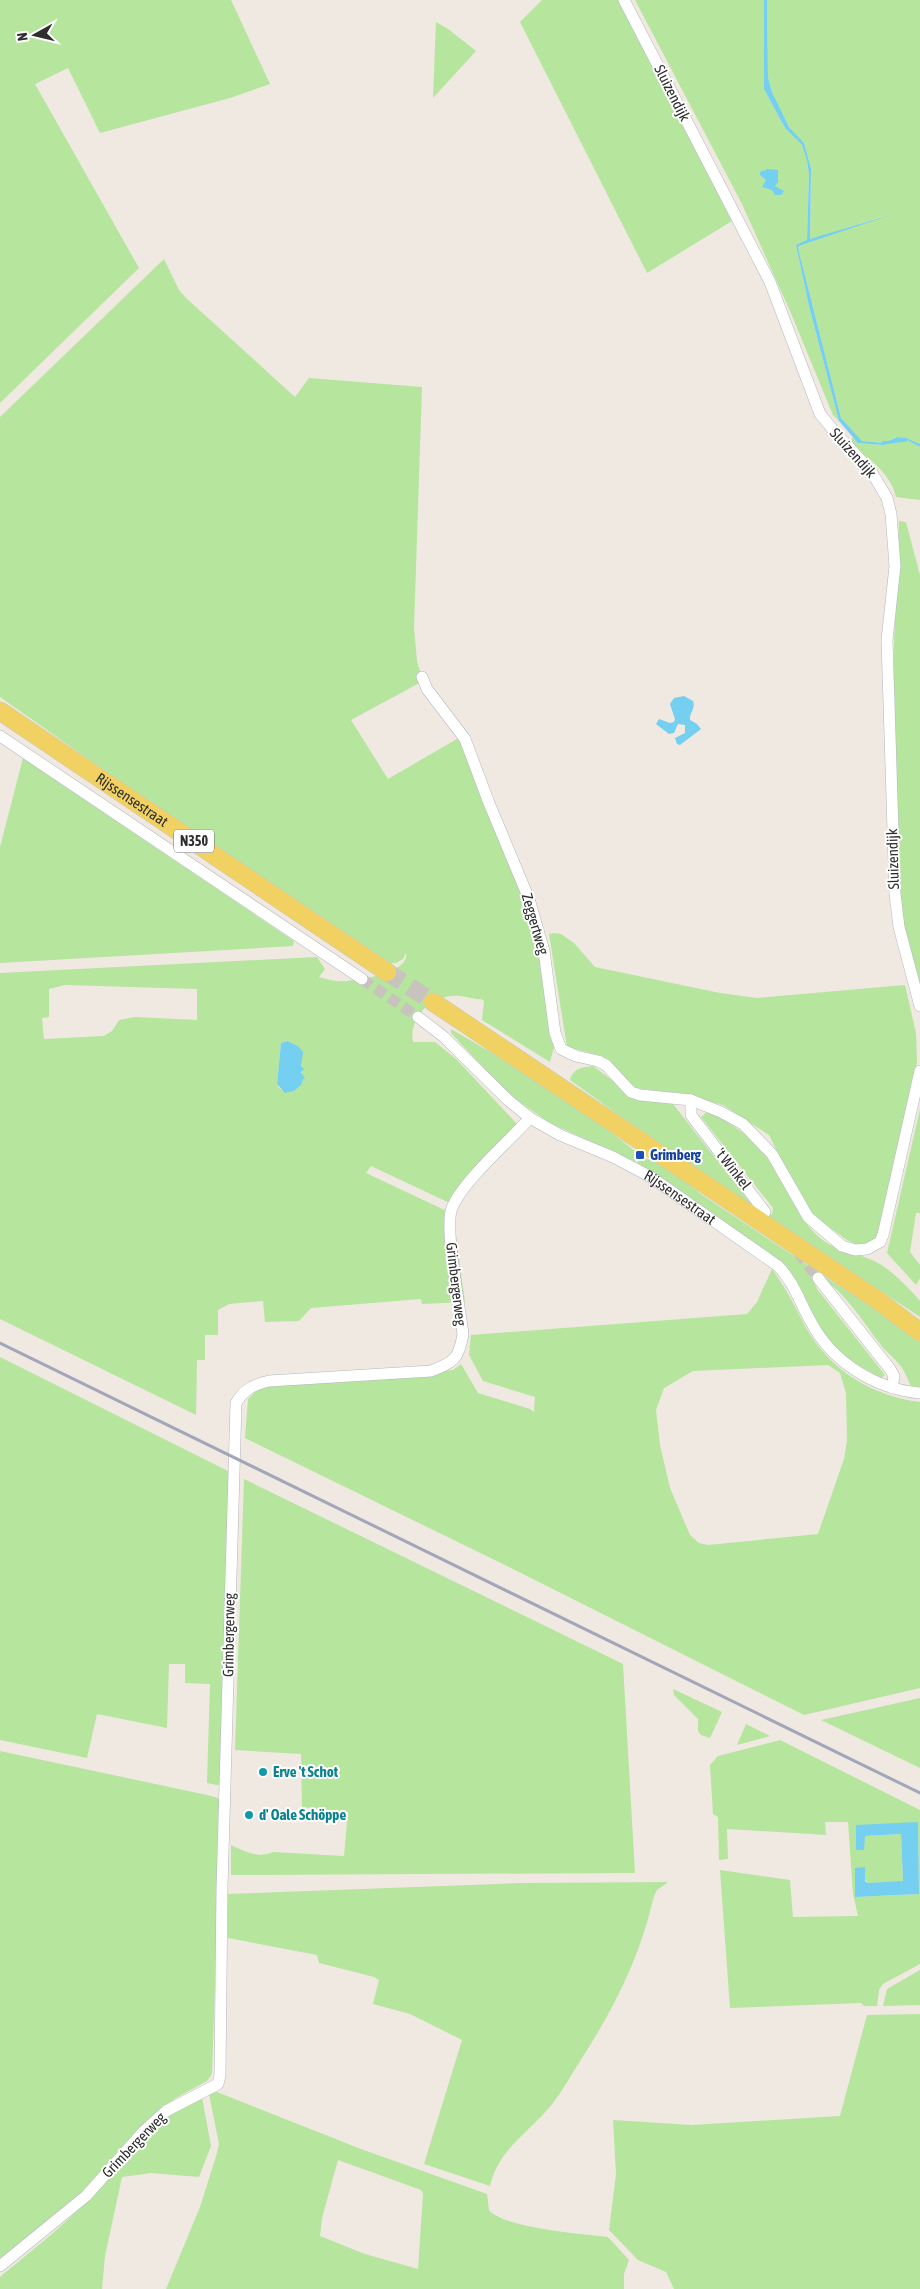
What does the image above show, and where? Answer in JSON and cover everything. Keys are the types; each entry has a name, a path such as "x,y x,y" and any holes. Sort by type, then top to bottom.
{"main road":[{"name":"Rijssensestraat","path":"0,711 387,972"},
{"name":"Rijssensestraat","path":"433,1002 879,1301 920,1332"},
{"name":"Rijssensestraat","path":"879,1301 920,1322"}],"street":[{"name":"Sluizendijk","path":"624,0 770,282 820,414 834,432 871,471 889,502 895,554 887,640 894,894 899,926 920,1006"},
{"name":"Zeggertweg","path":"422,676 428,689 465,739 488,803 529,898 542,943 554,1033 559,1046 570,1054 593,1059 606,1065 631,1092 640,1095 691,1100"},
{"name":"Rijssensestraat","path":"0,736 362,979"},
{"name":"Rijssensestraat","path":"418,1017 444,1037 508,1100 530,1118 560,1135 613,1157 651,1177 766,1257 788,1278 811,1322 833,1352 861,1374 892,1388 920,1393"},
{"path":"691,1100 721,1112 743,1124 772,1154 808,1217 842,1246 860,1250 875,1246 883,1235 920,1072"},
{"name":"'t Winkel","path":"691,1100 691,1115 765,1212"},
{"name":"Grimbergerweg","path":"0,2266 86,2196 144,2131 166,2111 218,2084 220,2075 222,1888 236,1404 243,1391 256,1384 269,1381 431,1370 451,1363 460,1351 463,1334 449,1228 451,1209 462,1190 530,1118"},
{"path":"818,1278 890,1369 894,1376 892,1388"}],"green space":[{"path":"0,0 231,0 270,84 230,98 100,133 68,68 35,84 139,268 0,403"},
{"path":"542,0 618,0 732,221 647,273 520,22"},
{"path":"635,0 764,0 764,89 785,128 802,145 807,161 809,174 807,241 796,245 809,306 839,421 833,415 790,311 742,204"},
{"path":"767,0 920,0 920,444 906,438 896,437 884,443 862,441 841,418 798,248 799,246 893,213 810,240 811,168 804,143 789,127 772,92 768,77"},
{"path":"436,22 476,51 433,98"},
{"path":"164,259 179,290 186,298 295,397 309,378 422,387 414,628 417,661 423,681 351,720 388,779 462,736 528,906 540,942 554,1047 550,1062 482,1020 484,1001 481,999 457,996 437,1000 423,1010 414,1025 412,1033 413,1042 435,1042 456,1059 518,1125 456,1206 371,1166 366,1173 453,1214 465,1302 422,1304 421,1299 311,1308 299,1321 265,1322 263,1301 229,1304 218,1310 218,1335 205,1335 205,1360 197,1360 196,1415 0,1319 0,973 317,957 325,969 319,977 344,981 373,977 393,970 405,960 406,953 403,959 396,963 380,964 0,697 0,417","holes":["65,985 197,989 197,1020 135,1017 119,1020 112,1031 104,1036 44,1039 42,1018 49,1017 49,989","287,1041 298,1046 300,1054 303,1079 294,1091 280,1089 277,1084 281,1043"]},
{"path":"853,437 858,443 884,445 905,439 920,447 920,500 896,497 884,473 849,443"},
{"path":"899,521 906,522 920,575 920,991 905,931 901,904 893,669"},
{"path":"23,758 294,941 293,946 0,963 0,847"},
{"path":"549,934 561,934 574,943 595,967 720,993 757,998 905,985 916,1033 917,1062 882,1231 874,1242 859,1246 847,1240 815,1217 795,1188 769,1135 723,1105 678,1094 636,1088 602,1056 567,1047"},
{"path":"451,1029 526,1073 587,1114 639,1154 635,1162 550,1123 507,1093 451,1033"},
{"path":"593,1066 613,1081 647,1101 673,1104 752,1205 772,1215 773,1208 701,1117 708,1111 743,1133 760,1149 776,1170 798,1212 813,1231 833,1246 871,1259 889,1270 920,1301 920,1317 655,1141 570,1080 576,1071"},
{"path":"920,1109 920,1213 916,1213 910,1252 920,1265 920,1278 916,1285 887,1253"},
{"path":"641,1156 668,1168 701,1194 920,1338 920,1389 913,1389 900,1365 881,1345 850,1304 831,1285 811,1276 817,1289 885,1375 881,1378 849,1358 827,1339 799,1285 777,1259 699,1203 637,1163"},
{"path":"772,1269 815,1342 839,1368 869,1387 885,1394 920,1402 920,1688 804,1715 511,1568 245,1438 248,1399 257,1390 267,1386 453,1370 461,1364 478,1393 530,1409 534,1412 535,1397 483,1381 469,1355 471,1335 747,1314 757,1302","holes":["828,1365 840,1373 846,1393 847,1441 844,1459 818,1534 708,1545 699,1543 690,1535 670,1488 660,1445 656,1410 664,1388 693,1371"]},
{"path":"0,1357 236,1475 222,1786 207,1783 210,1684 185,1683 185,1664 169,1664 167,1728 97,1714 87,1758 0,1740"},
{"path":"244,1479 623,1664 635,1873 231,1875 231,1845 246,1852 262,1855 273,1852 344,1856 348,1812 302,1807 301,1754 235,1750"},
{"path":"673,1689 722,1712 710,1738 701,1735 698,1731 698,1719 674,1695"},
{"path":"920,1698 920,1768 821,1720"},
{"path":"746,1724 770,1736 737,1745"},
{"path":"780,1740 920,1810 920,1964 883,1984 879,1990 877,2006 864,2006 861,2003 730,2008 720,1870 790,1880 793,1917 858,1916 853,1894 848,1822 825,1822 826,1835 727,1829 728,1859 719,1860 718,1817 713,1814 710,1765 718,1756","holes":["918,1823 919,1894 856,1897 856,1868 868,1883 903,1882 901,1834 865,1836"]},
{"path":"0,1751 207,1795 218,1798 221,1804 212,2074 207,2081 176,2098 155,2113 128,2141 89,2187 0,2262"},
{"path":"668,1882 657,1890 654,1896 633,1961 604,2022 553,2103 516,2141 500,2161 490,2186 424,2164 462,2040 410,2014 373,2004 379,1980 374,1977 319,1963 317,1955 228,1938 227,1894 520,1883"},
{"path":"920,1970 920,2005 883,2006 887,1989"},
{"path":"920,2014 920,2289 674,2289 666,2272 638,2260 609,2230 616,2174 613,2120 692,2125 840,2116 867,2015"},
{"path":"217,2092 361,2149 487,2194 489,2210 497,2216 510,2221 526,2226 608,2237 629,2260 624,2274 624,2289 166,2289 200,2207 219,2144 209,2094","holes":["338,2160 421,2190 423,2194 418,2269 365,2254 320,2236 322,2218"]},
{"path":"202,2097 211,2146 199,2177 151,2173 122,2177 105,2256 102,2289 0,2289 0,2277 76,2212 149,2134 182,2107"}],"water":[{"path":"764,0 767,0 768,77 772,92 789,127 804,143 811,168 810,239 893,214 799,246 798,248 841,418 862,441 884,443 897,437 906,438 920,444 920,447 905,439 884,445 858,443 839,421 809,306 796,245 807,240 809,174 807,161 802,145 785,128 764,89"},
{"path":"768,169 778,170 778,182 775,186 784,191 781,195 775,195 772,190 762,187 766,180 760,175 760,172"},
{"path":"684,696 693,701 694,706 690,720 701,729 680,745 677,744 675,738 685,733 685,725 678,724 674,733 669,734 656,724 659,719 670,723 674,722 675,719 670,704 674,698"},
{"path":"287,1041 298,1046 303,1052 301,1066 304,1069 301,1072 305,1079 294,1091 285,1093 277,1084 281,1043"},
{"path":"918,1822 919,1894 855,1897 855,1868 865,1867 865,1881 868,1883 903,1881 901,1834 865,1836 864,1850 856,1850 856,1825"}],"waterway":[{"path":"883,443 906,440"}],"tunnel":[{"path":"387,972 433,1002"},
{"path":"362,979 418,1017"},
{"path":"798,1252 818,1278"}],"railway":[{"path":"0,1343 920,1793"}],"place":[{"name":"Grimberg","path":"640,1155"},
{"name":"Erve 't Schot","path":"263,1772"},
{"name":"d' Oale Schöppe","path":"249,1815"}]}
